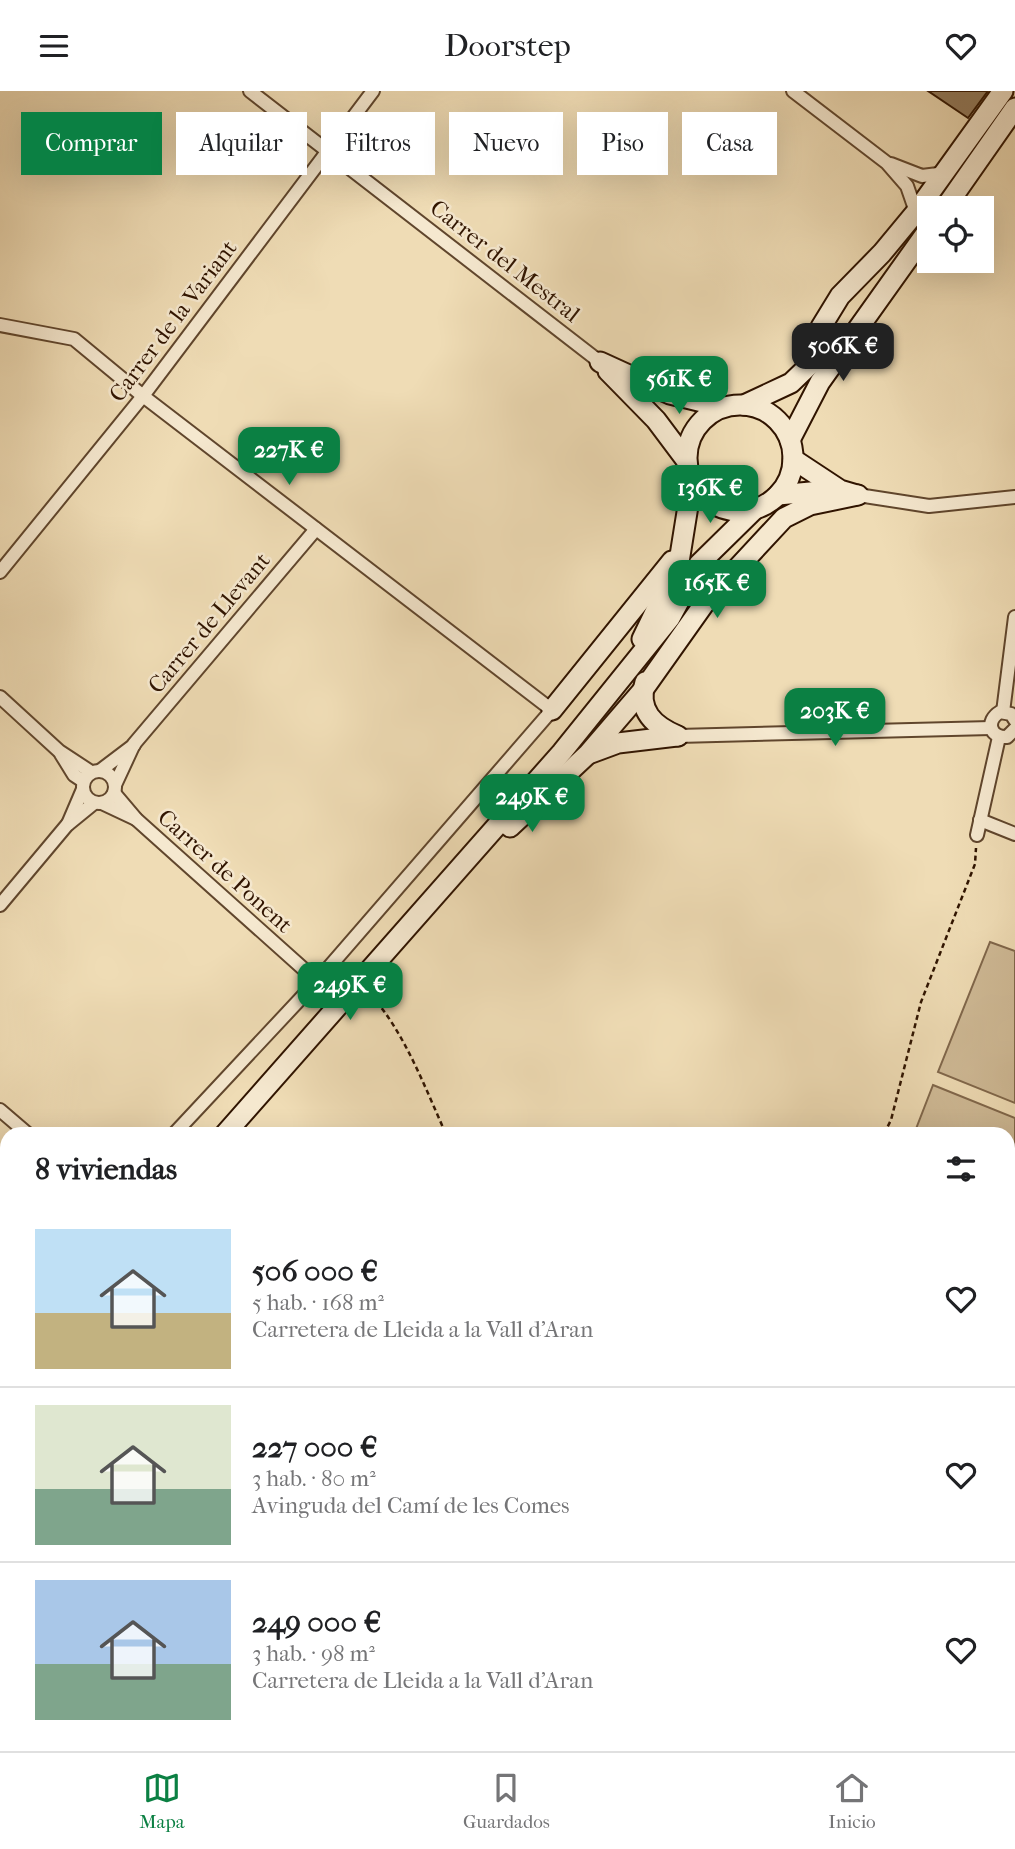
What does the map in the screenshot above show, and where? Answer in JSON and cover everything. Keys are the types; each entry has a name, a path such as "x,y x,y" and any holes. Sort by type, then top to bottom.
{"main road":[{"path":"808,366 821,327 840,296 882,253 916,212 1003,91"},
{"path":"953,196 1015,108"},
{"path":"678,736 652,721 645,711 643,689 670,618 699,564 755,509 778,495 789,478 791,449 820,382 917,245"},
{"path":"600,362 670,394 723,407 744,405 791,383 869,310"},
{"path":"600,362 656,420 686,460 692,481 705,499 718,506 740,511 755,509"},
{"path":"744,405 772,415 791,449 849,493"},
{"path":"686,460 688,442 696,427 708,415 723,407"},
{"path":"614,689 674,575 692,481"},
{"path":"778,495 849,493"},
{"path":"446,884 588,754 643,689 704,604 784,518 810,505 849,493"},
{"path":"552,710 681,549"},
{"path":"231,1127 446,884 614,689 670,618"},
{"path":"588,754 618,743 678,736"}],"street":[{"name":"Carrer del Mestral","path":"250,91 321,146"},
{"name":"Carrer de la Variant","path":"357,112 373,91"},
{"path":"793,91 887,163 908,186 916,212"},
{"name":"Carrer de la Variant","path":"0,572 143,396 321,160"},
{"path":"887,163 922,176 946,173"},
{"name":"Carrer del Mestral","path":"359,175 600,362"},
{"path":"0,324 74,339 143,396 552,710 317,981 180,1127"},
{"path":"849,493 929,506 1014,502"},
{"name":"Carrer de Llevant","path":"68,825 89,778 134,744 316,529"},
{"path":"1003,712 1015,617"},
{"path":"0,697 89,778 86,798 98,803"},
{"path":"1003,712 1015,720"},
{"path":"977,835 995,733 993,717 1003,712"},
{"path":"678,736 995,733 1007,737 1015,729"},
{"name":"Carrer de Llevant","path":"0,905 68,825 115,789 134,744"},
{"name":"Carrer de Ponent","path":"89,778 110,775 115,789 136,819 317,981"},
{"name":"Carrer de Ponent","path":"98,803 136,819"},
{"path":"980,820 1015,834"},
{"path":"0,1110 20,1127"}],"path":[{"path":"886,1127 921,1002 975,864 977,835"},
{"path":"359,982 387,1017 443,1127"}],"shaded area":[{"path":"990,942 1015,951 1015,1103 938,1072"},
{"path":"933,1085 1015,1118 1015,1127 917,1127"}],"building":[{"path":"928,91 988,91 968,118"}]}
